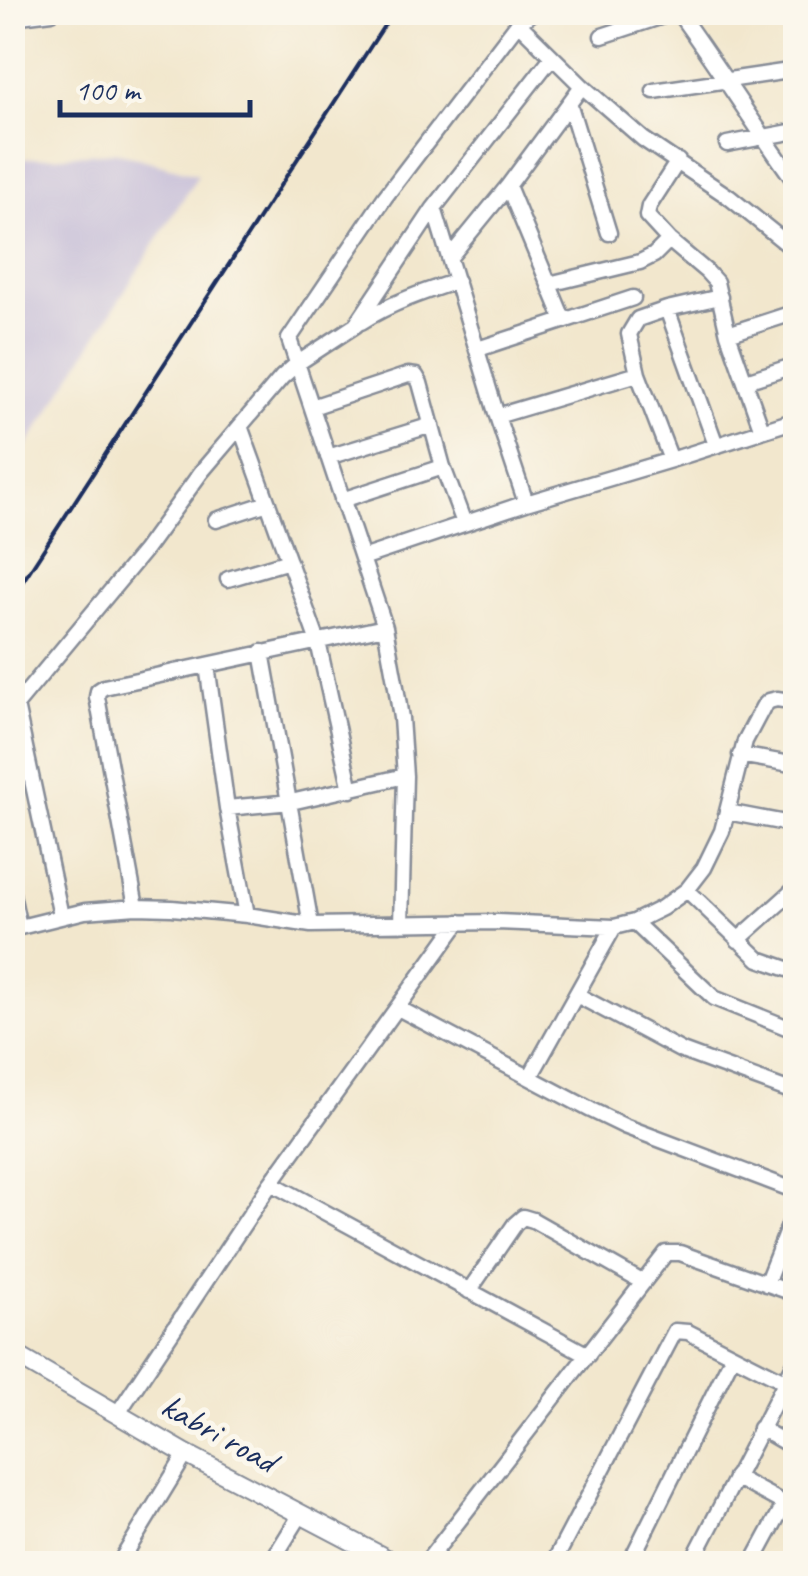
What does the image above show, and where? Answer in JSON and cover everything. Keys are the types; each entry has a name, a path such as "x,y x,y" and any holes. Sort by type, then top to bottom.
{"street":[{"path":"12,18 52,12"},
{"path":"401,924 405,776 401,718 384,626 290,344 292,333 385,196 518,23 534,12"},
{"path":"602,36 676,12 796,182"},
{"path":"518,23 582,86 643,138 730,196 796,251"},
{"path":"356,325 434,208 552,58"},
{"path":"654,91 796,70"},
{"path":"450,257 582,86"},
{"path":"570,106 609,233"},
{"path":"727,144 796,131"},
{"path":"678,161 648,211 650,220 712,276 762,430"},
{"path":"508,186 564,320"},
{"path":"434,208 526,503"},
{"path":"549,284 640,262 669,240"},
{"path":"61,916 14,707 282,377 298,362 378,311 457,281"},
{"path":"671,460 638,374 629,340 631,327 638,319 720,297"},
{"path":"478,349 632,298"},
{"path":"667,310 716,445"},
{"path":"728,334 796,312"},
{"path":"746,381 796,365"},
{"path":"497,416 638,374"},
{"path":"312,407 416,376 464,523"},
{"path":"362,558 796,420"},
{"path":"240,426 318,642 351,790"},
{"path":"328,457 432,426"},
{"path":"342,500 443,468"},
{"path":"216,520 268,503"},
{"path":"228,579 290,561"},
{"path":"136,907 97,694 104,687 384,626"},
{"path":"262,652 311,926"},
{"path":"207,665 226,808 247,915"},
{"path":"12,894 16,928 102,908 136,907 247,915 311,926 497,922 614,927 662,908 687,890 716,848 740,755 766,703 796,702"},
{"path":"740,755 796,764"},
{"path":"226,808 291,802 405,776"},
{"path":"727,812 796,825"},
{"path":"738,940 796,888"},
{"path":"687,890 759,959 796,972"},
{"path":"118,1413 272,1184 459,922"},
{"path":"634,922 714,998 796,1031"},
{"path":"530,1076 614,927"},
{"path":"578,995 682,1050 796,1092"},
{"path":"398,1008 624,1126 796,1191"},
{"path":"272,1184 588,1355"},
{"path":"766,1284 796,1208"},
{"path":"469,1291 523,1217 642,1282"},
{"path":"425,1564 662,1257 673,1252 796,1294"},
{"path":"555,1563 673,1333 685,1332 791,1383"},
{"name":"kabri road","path":"12,1354 186,1454 396,1564"},
{"path":"629,1564 733,1355"},
{"path":"690,1564 760,1428 791,1383 796,1361"},
{"path":"760,1428 796,1449"},
{"path":"119,1564 186,1454"},
{"path":"734,1477 790,1506 752,1564"},
{"path":"270,1564 300,1514"}],"shaded area":[{"path":"116,152 198,175 17,462 12,460 13,160"}],"railway":[{"path":"12,598 393,12"}]}
